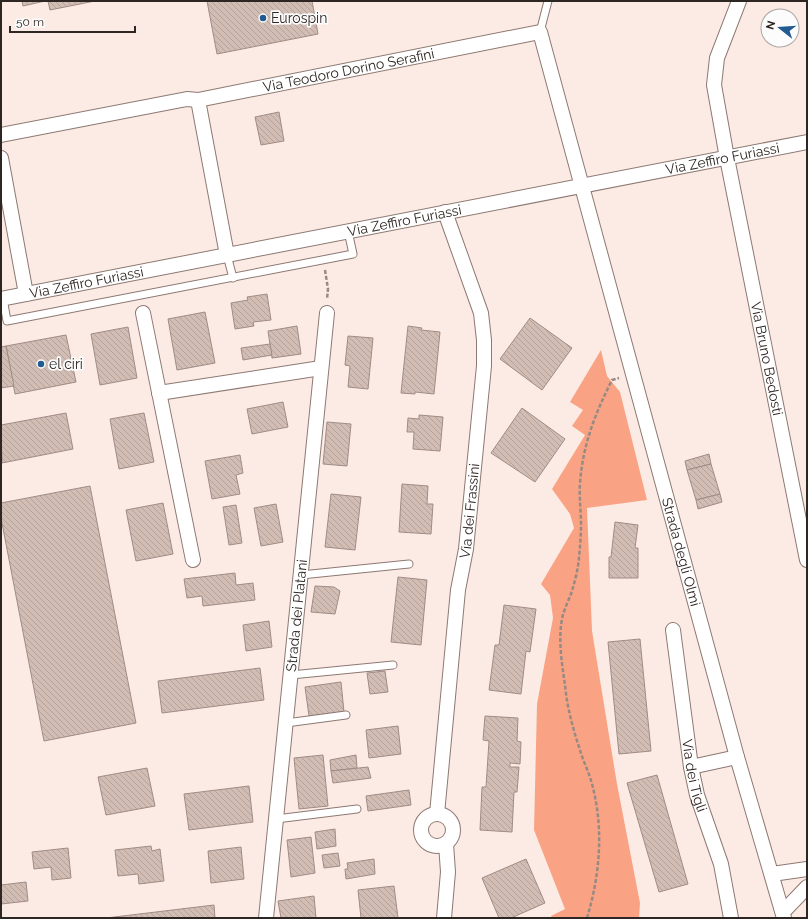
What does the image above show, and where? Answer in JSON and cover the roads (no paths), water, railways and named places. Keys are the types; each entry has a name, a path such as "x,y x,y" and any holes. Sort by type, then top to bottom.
{"street":[{"name":"Via Bruno Bedosti","path":"739,1 717,58 714,85 727,158 807,560"},
{"name":"Via Teodoro Dorino Serafini","path":"1,135 187,99 198,100 540,32"},
{"path":"540,32 582,186"},
{"path":"198,100 226,255"},
{"name":"Via Zeffiro Furiassi","path":"2,298 807,142"},
{"path":"1,158 26,294"},
{"name":"Strada degli Olmi","path":"582,186 737,757 783,915"},
{"name":"Via dei Frassini","path":"437,814 458,590 467,541 484,359 484,340 481,313 445,212"},
{"name":"Strada dei Platani","path":"266,918 327,313"},
{"path":"143,314 193,560"},
{"path":"159,393 321,368"},
{"name":"Via dei Tigli","path":"672,630 691,768 697,795 721,864 731,918"},
{"path":"691,768 737,757"},
{"path":"437,814 447,818 453,826 452,836 446,844 441,846 430,846 423,840 421,835 421,825 427,817 437,814"},
{"path":"444,918 448,872 446,844"},
{"path":"772,874 807,869"},
{"path":"783,915 807,887"}],"lane":[{"path":"540,32 548,1"},
{"path":"2,298 7,321 233,278 353,254 348,231"},
{"path":"226,255 233,278"},
{"path":"301,575 409,564"},
{"path":"291,675 394,665"},
{"path":"286,723 346,715"},
{"path":"276,820 357,809"}],"place":[{"name":"Eurospin","path":"263,18"},
{"name":"el ciri","path":"41,364"}]}
